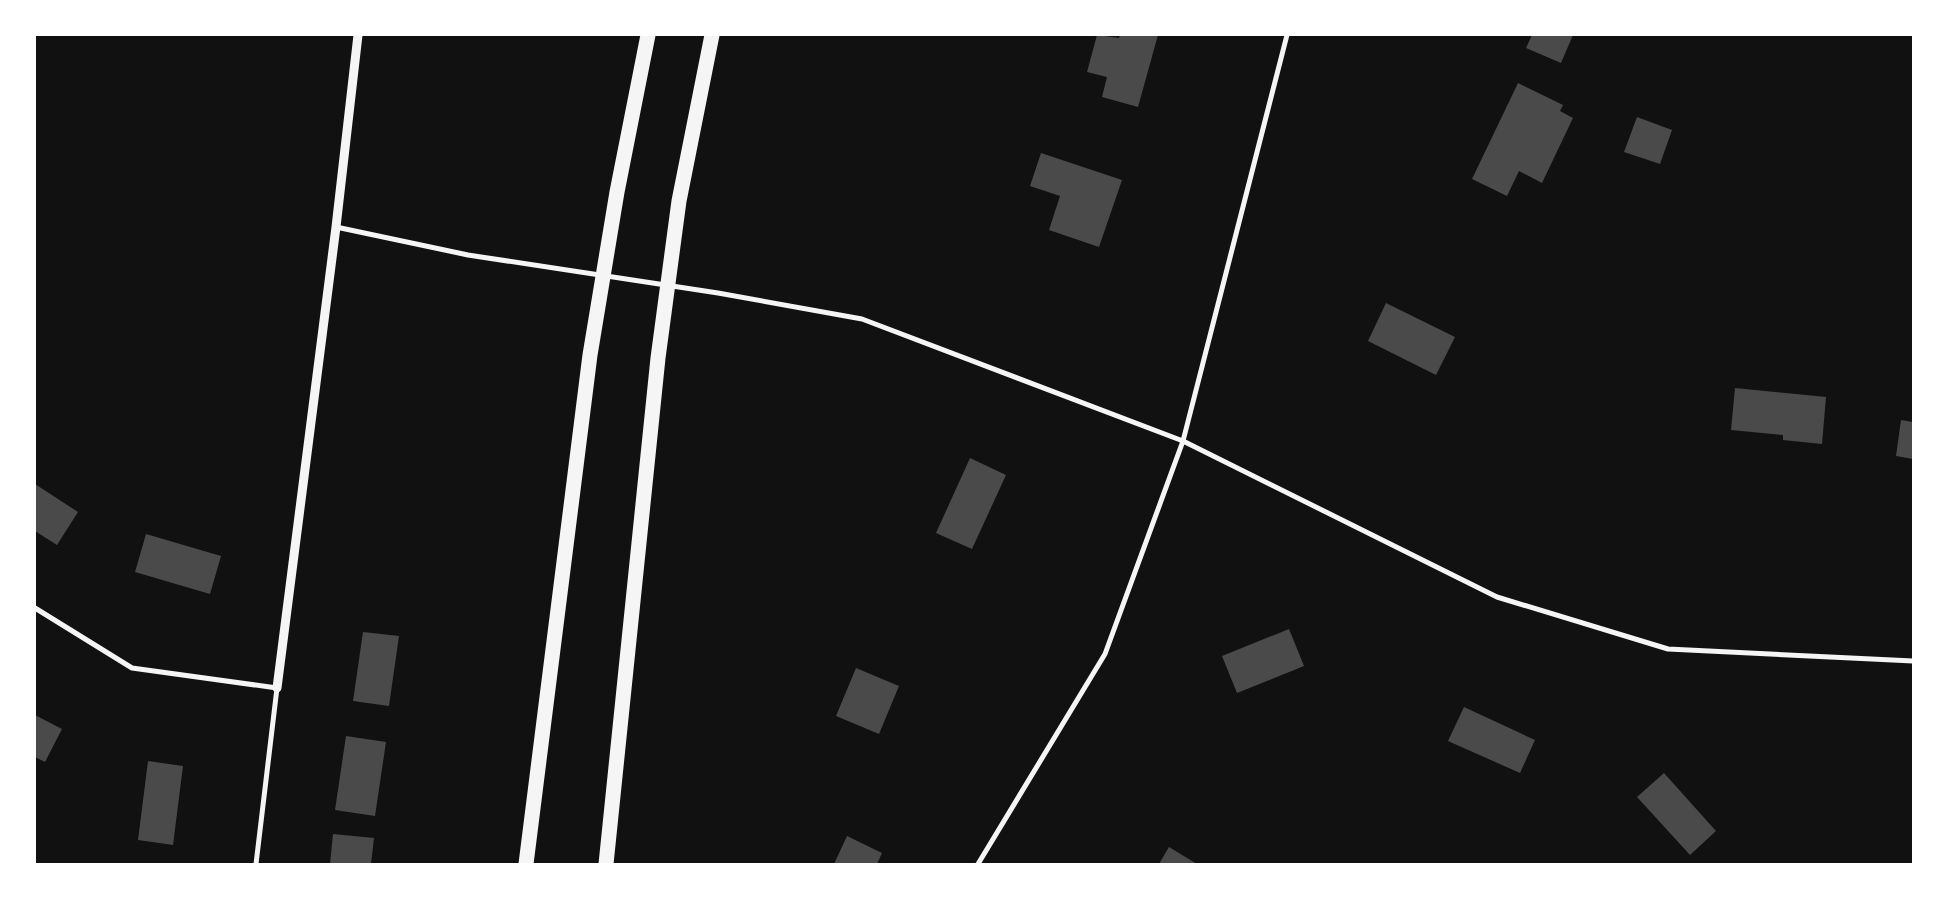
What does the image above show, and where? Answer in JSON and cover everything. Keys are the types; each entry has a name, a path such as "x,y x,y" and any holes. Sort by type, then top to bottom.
{"highway":[{"path":"526,864 590,355 617,192 648,35"},
{"path":"606,864 658,358 680,201 712,35"}],"street":[{"path":"256,864 336,227 358,35"},
{"path":"978,864 1105,654 1183,441 1286,35"},
{"path":"336,227 468,255 718,293 862,319 1183,441 1497,598 1668,650 1913,662"},
{"path":"35,608 132,668 277,688"}],"building":[{"path":"1097,35 1119,38 1120,35 1158,35 1138,107 1102,97 1107,77 1087,72"},
{"path":"1532,35 1573,35 1561,63 1526,48"},
{"path":"1518,83 1563,105 1560,111 1573,118 1542,183 1519,171 1507,196 1472,179"},
{"path":"1637,117 1672,130 1660,164 1624,152"},
{"path":"1041,153 1122,180 1099,247 1049,230 1060,196 1030,186"},
{"path":"1386,303 1455,337 1436,375 1368,341"},
{"path":"1735,388 1826,397 1822,444 1783,440 1783,435 1731,430"},
{"path":"1901,420 1913,422 1913,459 1896,456"},
{"path":"970,458 1006,475 972,549 936,533"},
{"path":"35,484 78,512 57,545 35,531"},
{"path":"146,534 221,556 210,594 135,572"},
{"path":"1289,629 1304,666 1237,693 1222,656"},
{"path":"363,632 399,636 389,706 353,701"},
{"path":"856,668 899,686 879,734 836,716"},
{"path":"1464,707 1535,740 1520,773 1448,741"},
{"path":"35,715 62,729 45,762 35,757"},
{"path":"346,736 386,742 375,816 335,810"},
{"path":"148,761 183,766 173,845 138,840"},
{"path":"1664,773 1716,831 1690,855 1637,797"},
{"path":"333,834 374,838 371,864 330,864"},
{"path":"847,836 882,853 877,864 834,864"},
{"path":"1169,847 1197,864 1159,864"}]}
